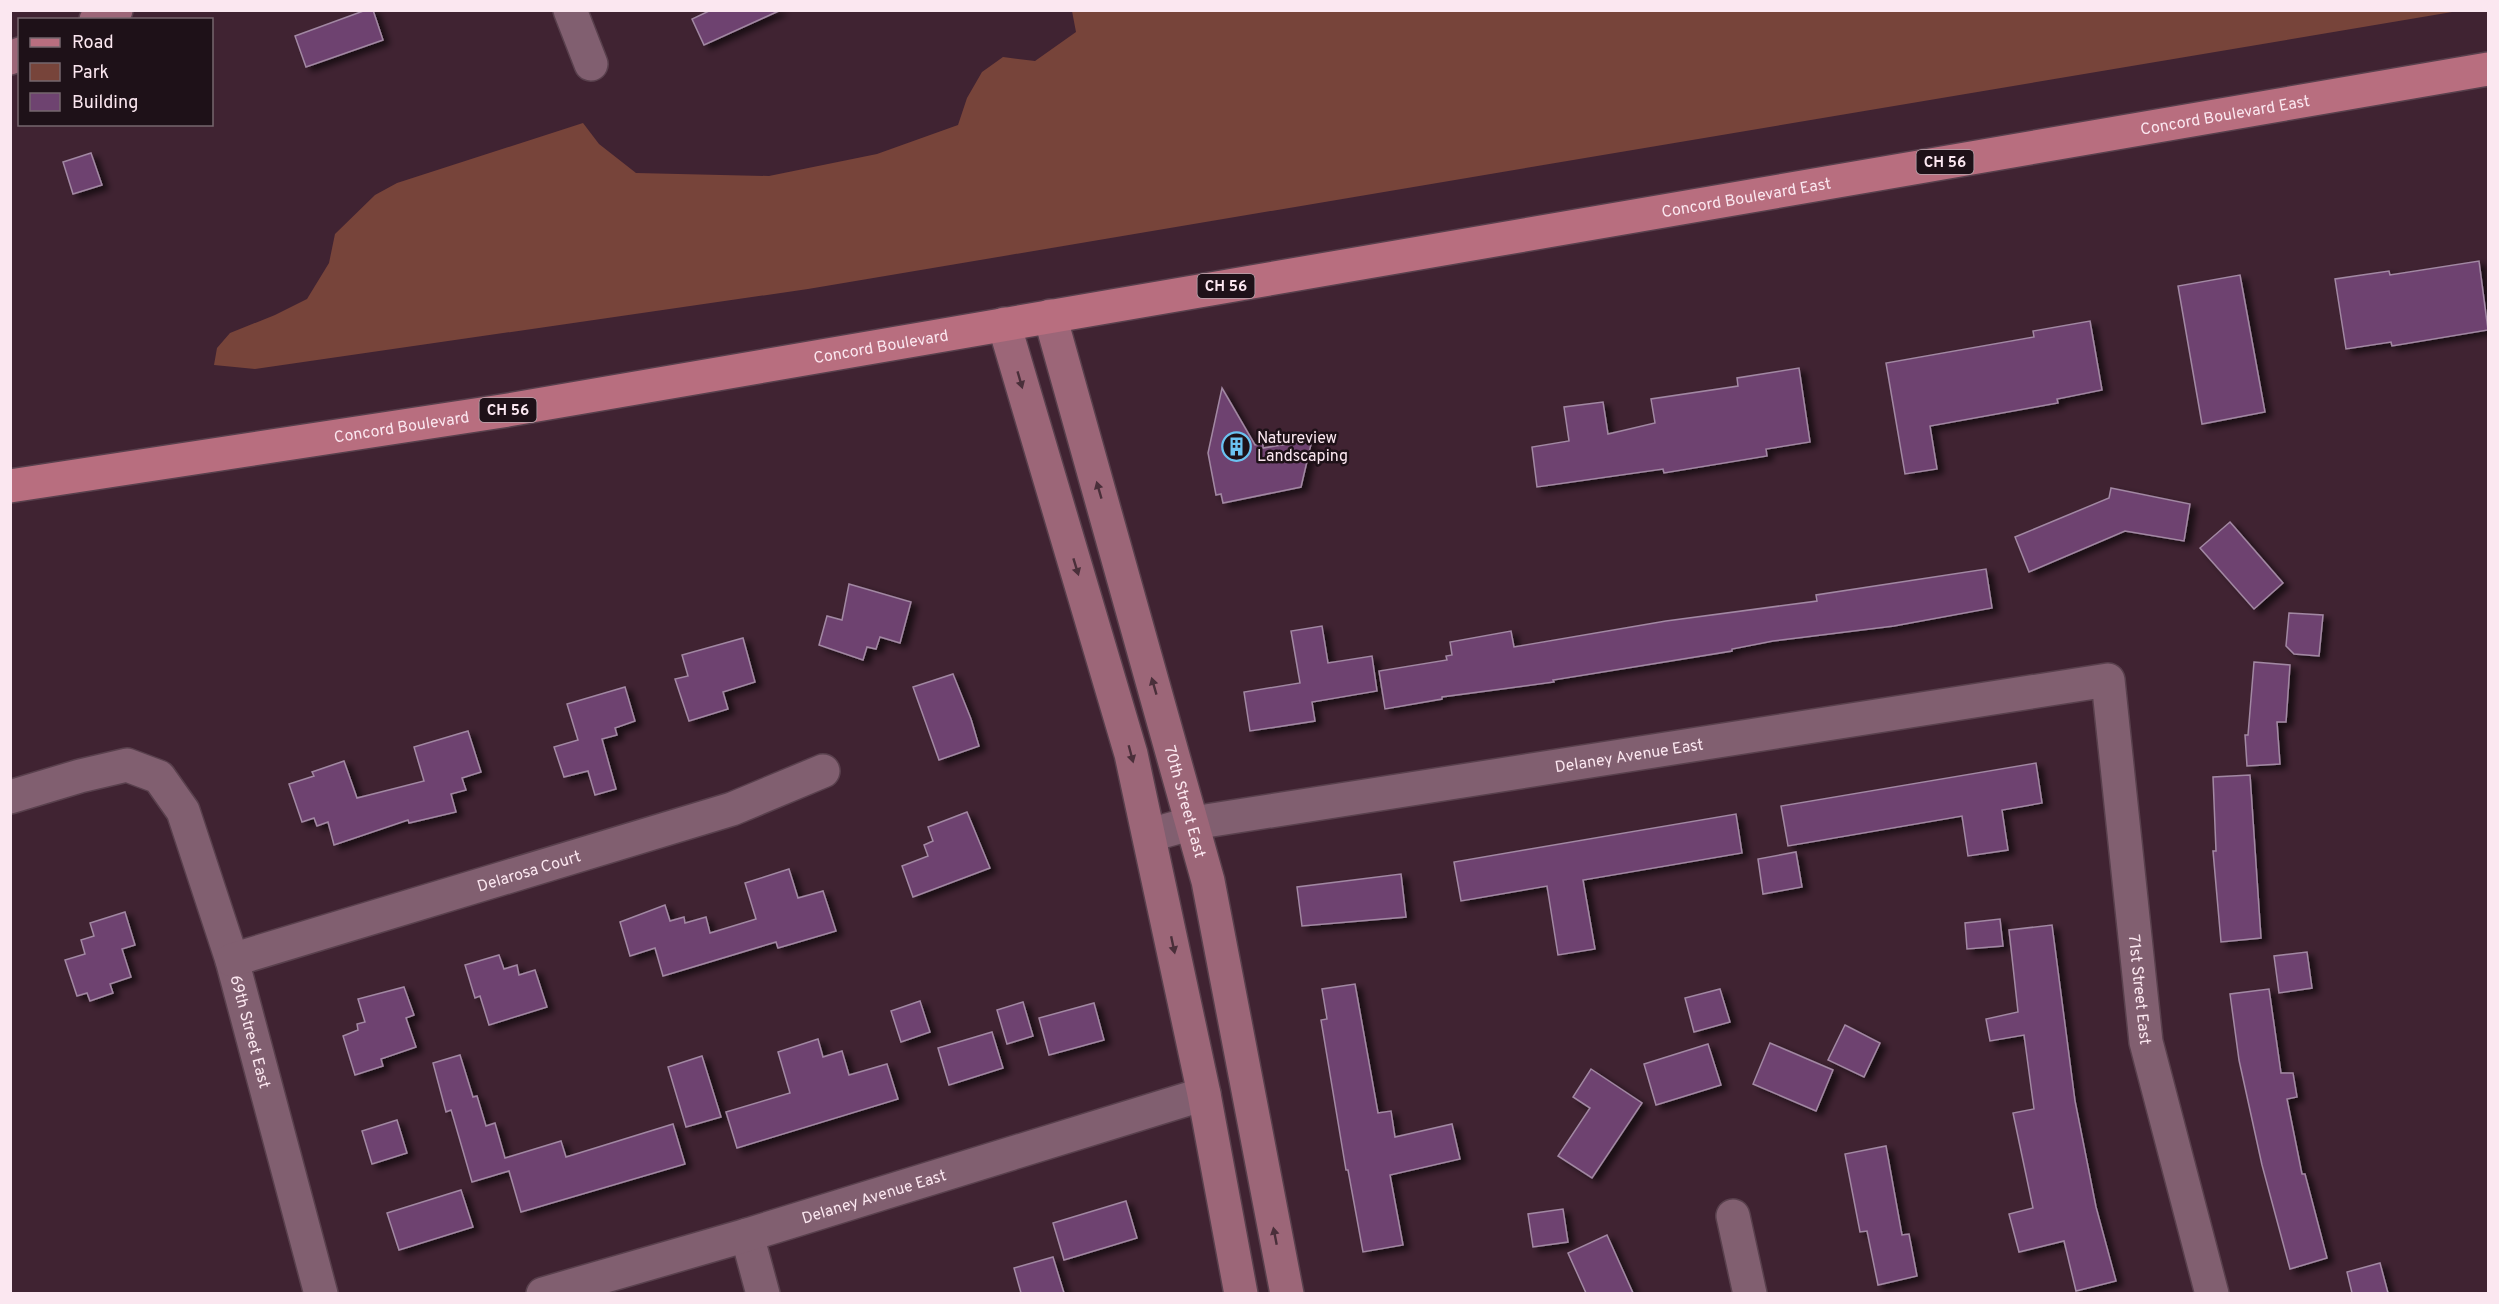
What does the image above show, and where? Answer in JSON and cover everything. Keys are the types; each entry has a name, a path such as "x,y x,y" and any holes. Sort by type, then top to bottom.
{"main road":[{"path":"100,18 116,10"},
{"name":"Concord Boulevard East","path":"1004,324 2488,69"},
{"name":"70th Street East","path":"1050,316 1208,881 1287,1293"},
{"path":"1004,324 1131,754 1204,1094 1241,1293"},
{"name":"Concord Boulevard","path":"10,486 508,410 1004,324"}],"street":[{"path":"570,10 591,64"},
{"name":"Delaney Avenue East","path":"1150,835 1192,823 2108,680"},
{"name":"71st Street East","path":"2108,680 2146,1042 2212,1293"},
{"name":"69th Street East","path":"10,797 127,765 159,777 183,811 232,960 321,1293"},
{"name":"Delarosa Court","path":"232,960 732,809 824,771"},
{"name":"Delaney Avenue East","path":"543,1293 747,1235 1204,1094"},
{"path":"1733,1216 1750,1293"},
{"path":"747,1235 763,1293"}],"green space":[{"path":"1072,10 2458,11 808,289 255,369 214,365 217,348 230,333 307,299 329,263 335,234 375,195 397,183 583,123 599,144 636,173 769,176 877,154 958,125 967,98 982,72 1003,57 1035,61 1076,32"}],"building":[{"path":"366,10 373,10 383,40 306,67 295,36"},
{"path":"711,10 781,10 704,45 692,19"},
{"path":"91,153 102,185 73,194 63,162"},
{"path":"2479,261 2488,330 2392,346 2391,342 2346,349 2335,279 2389,271 2390,275"},
{"path":"2240,275 2265,412 2202,424 2178,286"},
{"path":"2090,321 2102,390 2057,399 2058,403 1930,426 1937,469 1905,474 1886,363 2034,337 2033,331"},
{"path":"1799,368 1810,442 1766,449 1767,456 1664,473 1663,469 1537,487 1532,447 1569,441 1564,407 1603,402 1608,434 1655,423 1651,399 1738,386 1737,378"},
{"name":"Natureview Landscaping","path":"1222,388 1255,445 1263,444 1263,448 1312,440 1301,487 1223,503 1221,494 1216,495 1208,453"},
{"path":"2111,488 2190,504 2184,541 2125,531 2029,572 2015,537 2109,498"},
{"path":"2230,522 2283,583 2254,609 2200,548"},
{"path":"1986,569 1992,608 1894,626 1773,641 1732,649 1732,651 1553,680 1554,682 1442,697 1442,699 1385,709 1379,671 1447,660 1446,656 1452,655 1450,642 1511,631 1514,647 1666,621 1817,601 1816,595"},
{"path":"849,584 911,602 900,643 880,637 876,649 867,647 863,660 819,645 827,616 842,620"},
{"path":"2289,613 2323,615 2319,656 2294,654 2286,646"},
{"path":"1322,626 1328,663 1372,656 1377,691 1312,702 1315,721 1250,731 1244,692 1300,683 1291,631"},
{"path":"743,638 755,682 723,692 728,709 689,721 675,679 688,676 682,655"},
{"path":"2254,662 2290,665 2286,722 2277,722 2280,764 2247,766 2245,735 2248,735"},
{"path":"953,674 979,746 939,760 913,687"},
{"path":"625,687 635,721 615,728 617,735 602,739 616,789 595,795 588,771 564,777 554,747 578,740 567,704"},
{"path":"468,731 481,772 462,778 466,790 451,794 456,812 409,823 408,820 334,845 328,822 317,826 314,818 302,822 289,784 314,776 312,772 344,761 357,798 424,781 414,747"},
{"path":"2036,763 2042,803 2002,810 2008,850 1968,856 1962,816 1788,846 1781,806"},
{"path":"2250,775 2261,938 2221,942 2213,851 2216,851 2213,777"},
{"path":"967,812 990,868 913,897 902,866 928,856 924,845 933,841 928,827"},
{"path":"1736,814 1742,853 1583,880 1595,949 1558,955 1547,886 1461,901 1454,862"},
{"path":"1796,852 1802,887 1763,894 1758,859"},
{"path":"789,869 798,898 823,891 836,931 778,948 776,942 663,976 655,948 630,956 620,922 665,905 670,921 684,917 685,923 706,917 710,933 756,919 745,883"},
{"path":"1401,874 1406,917 1302,926 1297,887"},
{"path":"125,912 135,945 122,949 131,977 110,984 113,993 90,1001 87,993 77,996 65,960 85,954 81,940 94,936 90,923"},
{"path":"2000,919 2003,946 1967,949 1965,923"},
{"path":"2052,925 2075,1101 2096,1207 2116,1281 2076,1291 2064,1241 2019,1252 2009,1214 2033,1208 2013,1113 2034,1109 2024,1035 1990,1041 1986,1019 2018,1012 2009,930"},
{"path":"2307,952 2312,988 2279,993 2274,956"},
{"path":"499,955 504,969 517,965 519,975 535,970 547,1007 489,1025 480,996 475,998 465,965"},
{"path":"1355,984 1378,1113 1391,1111 1395,1137 1452,1124 1460,1159 1390,1175 1403,1245 1363,1252 1348,1170 1346,1170 1321,1020 1327,1019 1322,989"},
{"path":"404,987 414,1015 406,1018 416,1047 381,1059 383,1066 355,1075 343,1036 358,1030 357,1024 365,1022 358,999"},
{"path":"1720,989 1730,1022 1694,1032 1685,998"},
{"path":"2269,989 2281,1073 2293,1073 2297,1097 2287,1099 2302,1174 2305,1174 2327,1258 2290,1269 2262,1165 2239,1060 2230,994"},
{"path":"920,1001 930,1032 901,1042 891,1011"},
{"path":"1023,1002 1033,1036 1007,1044 997,1010"},
{"path":"1094,1003 1104,1040 1049,1055 1039,1018"},
{"path":"1845,1025 1880,1043 1864,1077 1828,1060"},
{"path":"992,1032 1003,1068 949,1085 938,1048"},
{"path":"818,1039 823,1057 842,1051 849,1075 887,1064 898,1099 737,1148 726,1112 790,1093 778,1052"},
{"path":"1770,1043 1833,1070 1816,1111 1753,1084"},
{"path":"1708,1044 1721,1085 1656,1105 1644,1064"},
{"path":"460,1055 473,1097 477,1096 486,1126 495,1123 505,1158 561,1141 566,1157 673,1124 685,1164 521,1212 509,1171 472,1182 451,1110 446,1112 433,1063"},
{"path":"702,1056 721,1117 686,1127 668,1067"},
{"path":"1591,1069 1642,1103 1592,1178 1558,1156 1590,1108 1573,1097"},
{"path":"397,1120 407,1153 372,1164 362,1131"},
{"path":"1886,1146 1902,1235 1909,1234 1917,1276 1878,1285 1867,1231 1860,1232 1845,1154"},
{"path":"461,1190 473,1227 399,1250 387,1213"},
{"path":"1126,1201 1137,1238 1064,1260 1053,1223"},
{"path":"1563,1209 1568,1242 1533,1247 1528,1214"},
{"path":"1607,1235 1633,1293 1586,1293 1568,1253"},
{"path":"1053,1257 1064,1293 1021,1293 1014,1268"},
{"path":"2380,1263 2388,1293 2352,1293 2347,1272"}],"place":[{"name":"Natureview Landscaping","path":"1236,446"}]}
